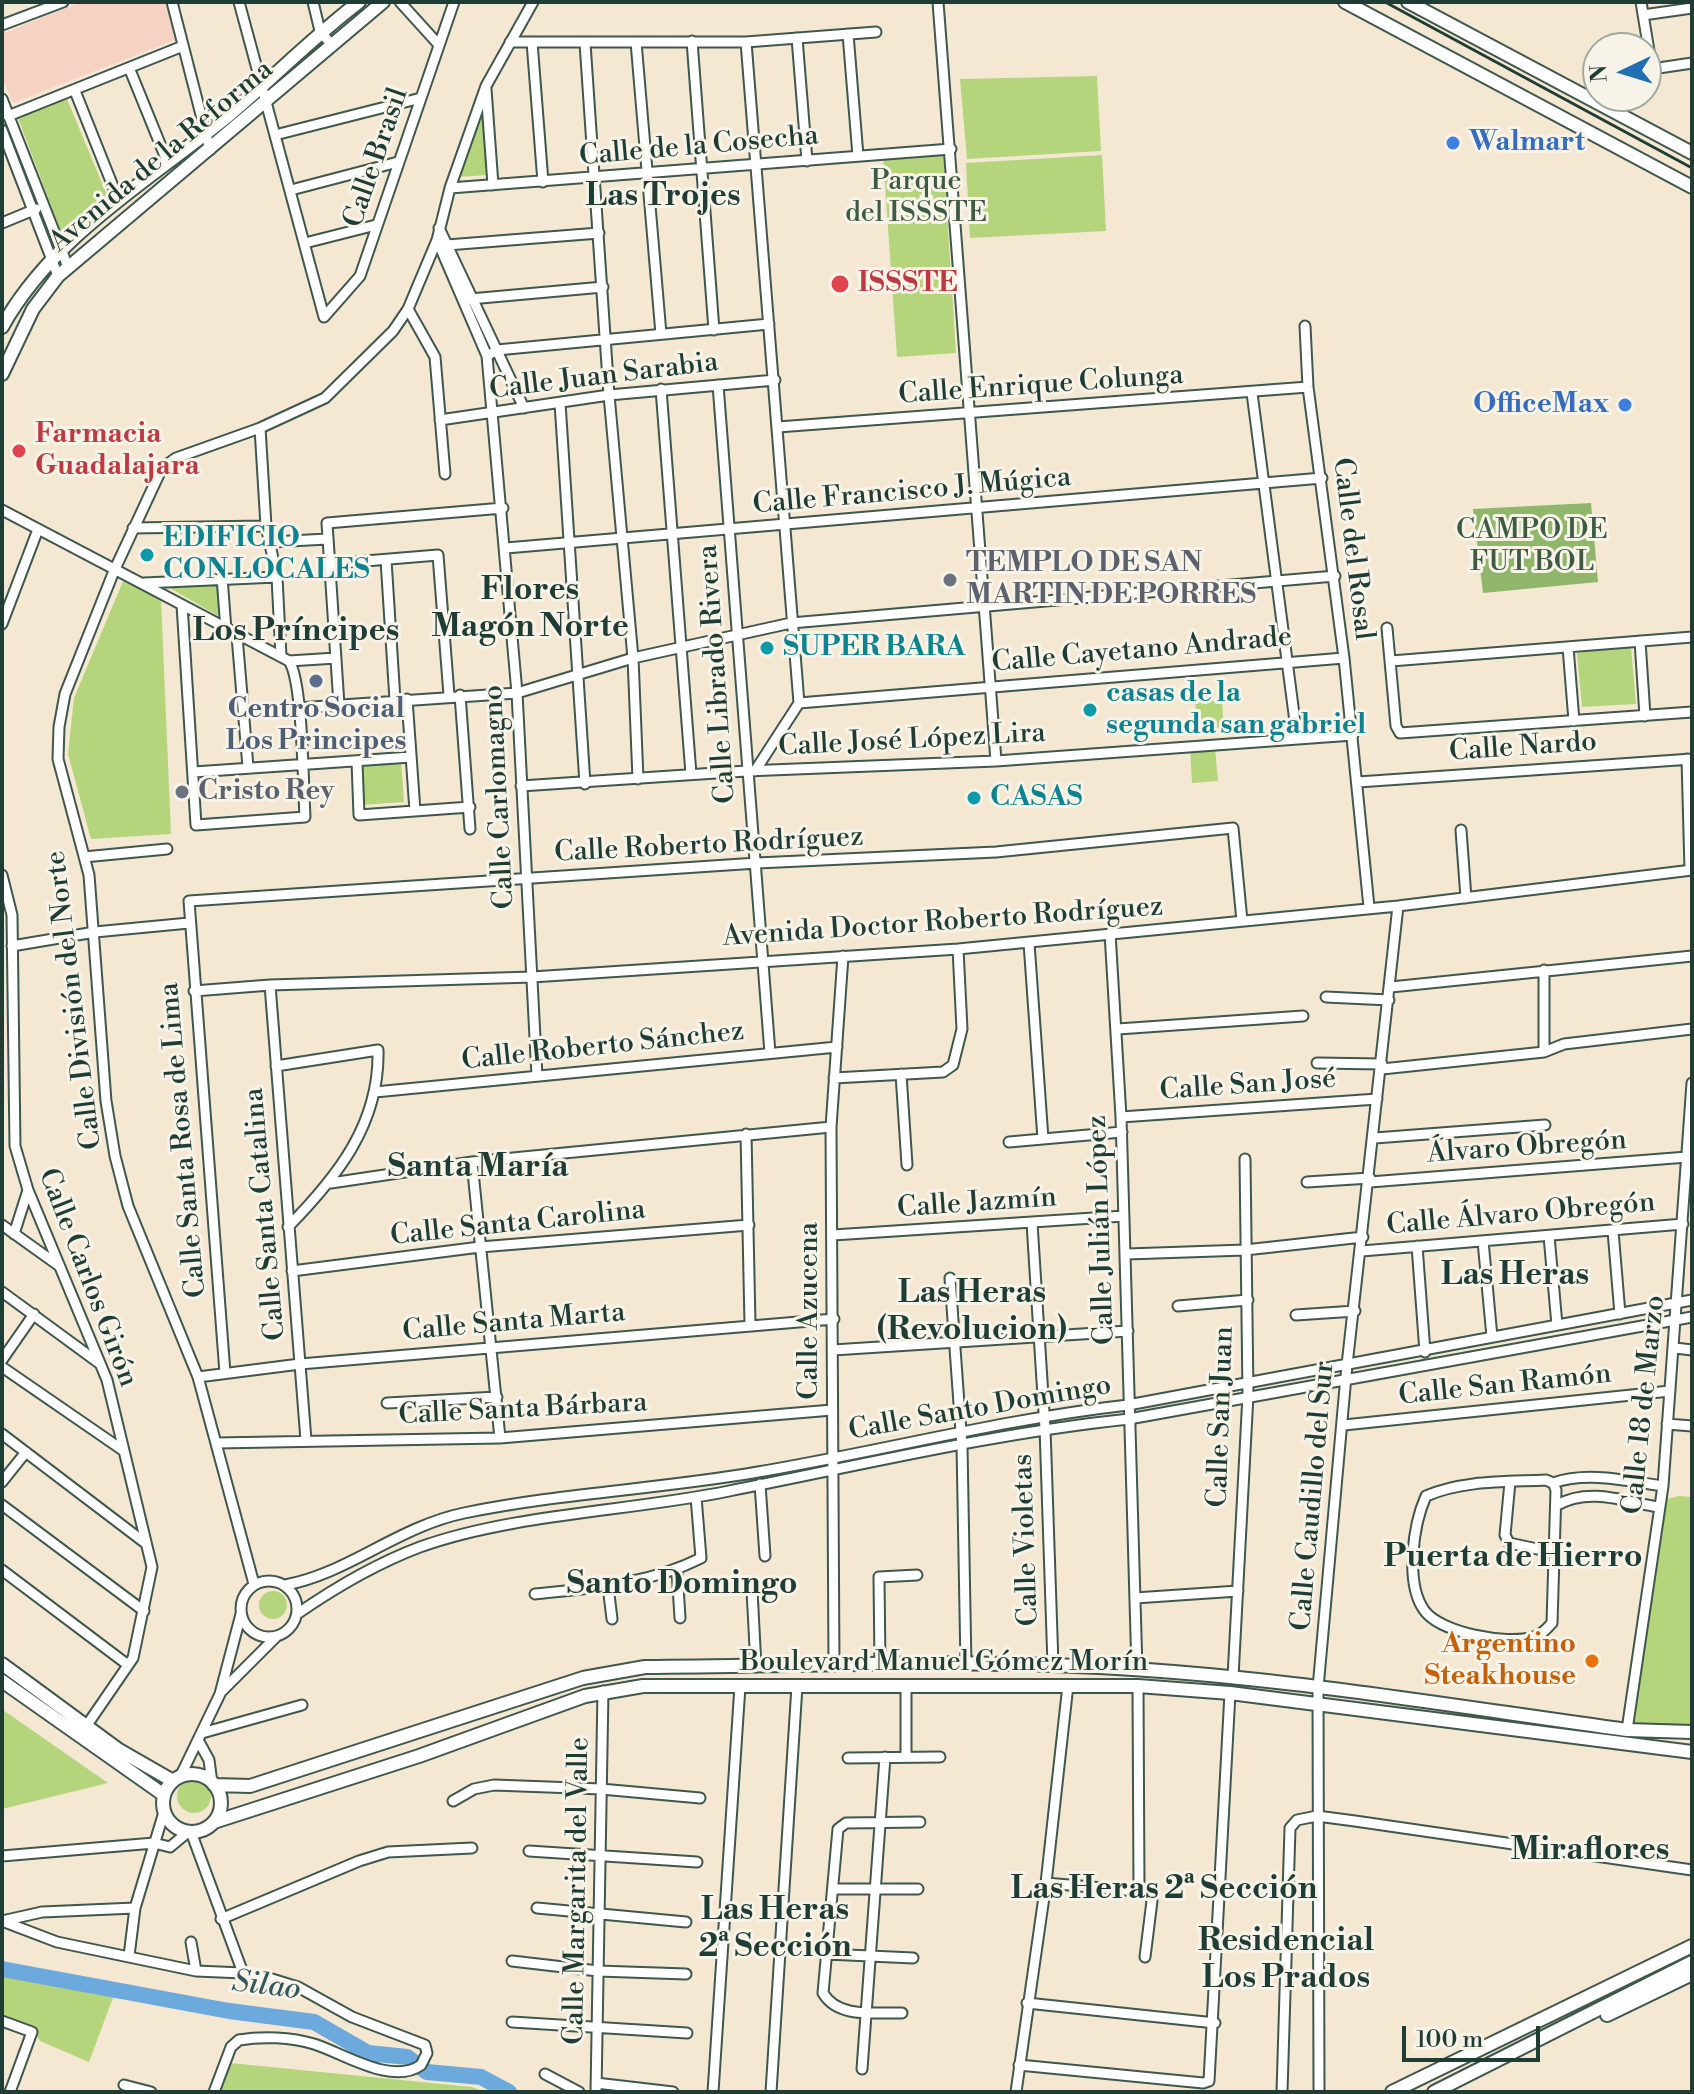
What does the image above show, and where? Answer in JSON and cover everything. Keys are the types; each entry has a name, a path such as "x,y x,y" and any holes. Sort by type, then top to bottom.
{"main road":[{"name":"Avenida de la Reforma","path":"2,327 17,300 57,255 118,199 203,134 320,31 359,2"},
{"name":"Avenida de la Reforma","path":"2,374 33,309 63,272 125,224 383,2"},
{"path":"1345,2 1692,187"},
{"path":"1408,2 1692,153"},
{"path":"2,1664 119,1750 176,1779 195,1775 213,1784 220,1807 214,1822 190,1832 169,1821 164,1812 164,1795 176,1779"},
{"name":"Boulevard Manuel Gómez Morín","path":"213,1784 250,1786 602,1672 645,1667 1053,1665 1137,1669 1233,1677 1627,1730 1692,1732"},
{"path":"763,1667 770,1686"},
{"path":"2,1681 164,1795"},
{"name":"Boulevard Manuel Gómez Morín","path":"214,1822 419,1756 603,1691 643,1686 1138,1686 1230,1693 1692,1752"},
{"path":"1393,2091 1692,1949"},
{"path":"1434,2092 1692,1962"},
{"path":"1445,2092 1692,1974"}],"street":[{"path":"2,25 63,2"},
{"path":"172,2 203,134 210,150"},
{"path":"239,2 305,243 376,225"},
{"path":"313,2 320,31 331,44"},
{"path":"400,2 439,45"},
{"name":"Calle Brasil","path":"305,243 324,317 360,276 454,2"},
{"name":"Calle División del Norte","path":"254,1584 198,1377 128,1206 115,1156 106,1101 95,932 84,857 58,759 59,719 65,694 114,571 162,468 176,458 260,428 325,398 393,331 408,309 437,240 450,188 486,86 533,2"},
{"path":"938,2 972,413 996,761"},
{"path":"1641,2 1652,69 1692,63"},
{"path":"1643,15 1692,8"},
{"path":"510,42 746,42 876,32"},
{"path":"848,34 858,156"},
{"path":"797,38 807,161"},
{"path":"692,41 714,330"},
{"path":"532,42 543,182"},
{"path":"636,42 661,334"},
{"path":"746,42 799,703 751,771"},
{"path":"585,43 609,395 633,658 638,779"},
{"path":"8,116 130,70 183,46"},
{"path":"130,70 167,161"},
{"path":"486,86 493,185"},
{"path":"75,91 118,199"},
{"path":"275,135 421,98"},
{"path":"2,99 44,206 63,272"},
{"path":"2,130 33,210 57,255"},
{"name":"Calle de la Cosecha","path":"450,188 951,149"},
{"path":"291,190 398,162"},
{"path":"2,223 44,206"},
{"name":"Calle Carlomagno","path":"439,228 487,356 494,413 517,693 537,1076"},
{"path":"447,245 599,233"},
{"name":"Calle Carlomagno","path":"437,240 497,350 524,408"},
{"path":"468,301 603,287"},
{"path":"408,309 435,357 445,474"},
{"path":"487,356 497,350 769,324"},
{"name":"Calle del Rosal","path":"1305,326 1308,387 1335,576 1369,907"},
{"name":"Calle Juan Sarabia","path":"440,420 609,395 775,380"},
{"name":"Calle Librado Rivera","path":"718,385 736,634 751,771 770,1053"},
{"name":"Calle Enrique Colunga","path":"778,427 1308,387"},
{"path":"661,389 691,774"},
{"path":"1252,393 1297,737"},
{"path":"560,403 585,784"},
{"path":"182,605 196,825 305,817 294,671 285,658 272,542 266,526 260,428"},
{"name":"Calle Francisco J. Múgica","path":"506,548 1322,478"},
{"path":"339,705 327,523 503,508"},
{"path":"2,510 37,532 144,583 237,636 285,658 336,658"},
{"path":"133,528 266,526"},
{"path":"2,624 37,532"},
{"path":"272,542 327,539"},
{"path":"329,564 438,555 449,695"},
{"path":"386,560 395,700"},
{"path":"298,708 449,695 517,693 633,658 791,623 1335,576"},
{"path":"144,583 222,577 277,577"},
{"path":"222,577 226,630"},
{"path":"1387,628 1396,726 1400,733 1692,712"},
{"path":"237,636 248,767"},
{"path":"1391,661 1692,637"},
{"path":"1640,641 1645,716"},
{"path":"1568,647 1574,721"},
{"name":"Calle Cayetano Andrade","path":"799,703 1287,660 1344,658"},
{"path":"460,695 470,829"},
{"path":"407,699 415,811"},
{"name":"Calle José López Lira","path":"521,786 585,784 691,774 996,761 1353,735"},
{"path":"194,772 411,757"},
{"path":"1690,759 1691,870"},
{"name":"Calle Nardo","path":"1358,782 1690,759"},
{"path":"357,762 359,815 470,807"},
{"name":"Calle Roberto Rodríguez","path":"188,903 527,877 996,852 1233,828 1242,921"},
{"path":"1461,830 1466,898"},
{"path":"84,857 167,849"},
{"name":"Avenida Doctor Roberto Rodríguez","path":"194,991 270,985 532,977 958,949 1398,906 1691,870"},
{"name":"Calle Carlos Girón","path":"2,875 12,915 15,1146 28,1190 100,1364 152,1574 128,1665 87,1725"},
{"name":"Calle Santa Rosa de Lima","path":"188,903 225,1373"},
{"name":"Calle Caudillo del Sur","path":"1319,2092 1318,1688 1347,1365 1375,1138 1398,906"},
{"path":"12,946 95,932 189,923"},
{"name":"Calle Julián López","path":"1110,933 1118,1029 1127,1254 1128,1405 1137,1669"},
{"path":"1029,943 1043,1139"},
{"path":"834,1078 943,1072 953,1065 962,1029 958,949"},
{"name":"Calle Azucena","path":"834,1666 831,1127 843,956"},
{"path":"1391,987 1692,956"},
{"path":"1544,970 1544,1052"},
{"name":"Calle Santa Catalina","path":"270,985 306,1440"},
{"path":"1326,997 1389,1000"},
{"path":"1118,1029 1303,1016"},
{"path":"1317,1063 1382,1066 1544,1052 1564,1044 1692,1029"},
{"name":"Calle Roberto Sánchez","path":"375,1092 837,1047"},
{"path":"276,1066 378,1050 375,1092 347,1161 331,1183 288,1227"},
{"path":"901,1074 907,1165"},
{"name":"Calle 18 de Marzo","path":"1627,1730 1663,1486 1683,1224 1689,1187 1687,1157 1692,1083"},
{"name":"Calle San José","path":"1121,1117 1377,1099"},
{"path":"1375,1138 1545,1125"},
{"path":"331,1183 472,1162 831,1127"},
{"path":"1009,1142 1122,1132"},
{"path":"746,1134 750,1324"},
{"name":"Álvaro Obregón","path":"1307,1182 1687,1157"},
{"name":"Calle San Juan","path":"1233,1677 1248,1395 1245,1159"},
{"path":"472,1162 500,1438"},
{"path":"14,1234 28,1190"},
{"name":"Calle Jazmín","path":"833,1235 1124,1216"},
{"name":"Calle Violetas","path":"1032,1223 1036,1337 1045,1428 1053,1665"},
{"name":"Calle Álvaro Obregón","path":"1362,1251 1683,1224"},
{"path":"2,1225 59,1266"},
{"name":"Calle Santa Carolina","path":"292,1271 480,1247 749,1225"},
{"path":"1613,1231 1620,1314"},
{"path":"1549,1236 1557,1325"},
{"path":"1127,1254 1245,1250 1363,1237"},
{"path":"1483,1241 1492,1337"},
{"path":"1417,1246 1425,1352"},
{"path":"950,1278 952,1343 962,1446 966,1666"},
{"path":"2,1292 100,1364"},
{"path":"1178,1306 1248,1300"},
{"name":"Calle Santo Domingo","path":"285,1585 325,1574 408,1529 463,1513 757,1473 1044,1415 1128,1405 1692,1300"},
{"path":"1296,1315 1355,1311"},
{"path":"2,1360 34,1314"},
{"name":"Calle Santo Domingo","path":"297,1614 348,1580 421,1547 469,1533 696,1497 1045,1428 1129,1419 1248,1395 1692,1317"},
{"name":"Calle Santa Marta","path":"198,1377 300,1364 834,1319"},
{"path":"833,1350 1128,1331"},
{"path":"1675,1348 1692,1350"},
{"path":"2,1367 124,1451"},
{"name":"Calle San Ramón","path":"1344,1425 1670,1391"},
{"path":"387,1403 497,1397"},
{"name":"Calle Santa Bárbara","path":"216,1443 500,1438 832,1410"},
{"path":"1667,1424 1692,1426"},
{"path":"2,1434 144,1542"},
{"path":"2,1482 26,1452"},
{"path":"1553,1483 1557,1505 1552,1623 1543,1633 1531,1638 1511,1638 1462,1633 1426,1613 1419,1602 1413,1563 1414,1536 1426,1496 1441,1489 1546,1480 1553,1483 1583,1477 1663,1486"},
{"path":"1510,1482 1505,1535 1509,1543 1542,1550 1554,1547"},
{"path":"760,1484 765,1556"},
{"path":"1557,1505 1578,1496 1593,1495 1658,1507"},
{"path":"535,1594 608,1586 677,1570 701,1558 696,1497"},
{"path":"2,1505 144,1611"},
{"path":"2,1570 128,1665"},
{"path":"677,1570 680,1618"},
{"path":"880,1666 879,1577 917,1575"},
{"path":"176,1779 220,1694 242,1602 254,1584 264,1580 285,1585 293,1592 297,1614 287,1631 277,1636 220,1694"},
{"path":"608,1586 612,1619"},
{"path":"752,1590 763,1667"},
{"path":"1135,1598 1238,1591"},
{"path":"241,1614 254,1633 277,1636"},
{"path":"1016,2092 1046,1883 1068,1685"},
{"path":"713,2092 740,1686"},
{"path":"771,2092 797,1686"},
{"path":"906,1686 906,1757"},
{"path":"1138,1686 1139,1889"},
{"name":"Calle Margarita del Valle","path":"596,2087 603,1691"},
{"path":"1019,2065 1203,2083 1211,2076 1230,1693"},
{"path":"200,1736 302,1705"},
{"path":"200,1736 209,1760 213,1784"},
{"path":"862,2069 885,1757"},
{"path":"848,1758 940,1757"},
{"path":"453,1801 474,1789 494,1785 601,1789 700,1798"},
{"path":"129,1956 135,1908 164,1812"},
{"path":"1282,2092 1290,1828 1297,1820 1317,1816 1692,1870"},
{"path":"902,2013 867,2012 830,2004 823,1993 841,1824 920,1822"},
{"path":"2,1856 154,1843 170,1847 190,1832 243,1973"},
{"path":"221,1919 359,1861 388,1852 472,1848"},
{"path":"529,1851 697,1862"},
{"path":"1046,1883 1148,1892 1152,1901 1145,1957"},
{"path":"834,1889 918,1889"},
{"path":"2,1921 42,1912 135,1908"},
{"path":"537,1908 686,1922"},
{"path":"2,1921 57,1942 196,1971 243,1973 298,1987 352,2017 420,2041 427,2053 421,2065 405,2071 375,2067 304,2042 239,2040 231,2047 214,2092"},
{"path":"191,1942 196,1971"},
{"path":"827,1954 913,1958"},
{"path":"512,1961 598,1971 686,1974"},
{"path":"1027,2003 1215,2023"},
{"path":"2,2021 32,2032 27,2053 10,2092"},
{"path":"512,2022 687,2033"},
{"path":"545,2074 579,2092"},
{"path":"124,2085 151,2092"},
{"path":"596,2087 673,2092"}],"shaded area":[{"path":"81,2 166,2 175,40 13,103 2,77 2,34"}],"green space":[{"path":"1097,76 1101,151 967,159 960,79"},
{"path":"485,94 488,175 458,177"},
{"path":"67,99 107,195 61,232 18,118"},
{"name":"Parque del ISSSTE","path":"943,150 956,353 897,357 883,155"},
{"path":"1102,155 1106,231 970,238 966,163"},
{"name":"CAMPO DE FUT BOL","path":"1591,503 1598,582 1483,593 1473,509"},
{"path":"124,579 161,599 171,834 91,839 68,754 74,698"},
{"path":"218,580 220,617 168,587"},
{"path":"1631,647 1636,704 1582,707 1577,653"},
{"path":"1222,700 1224,734 1199,735 1195,701"},
{"path":"1215,748 1218,781 1192,783 1190,749"},
{"path":"401,760 404,802 361,805 358,763"},
{"path":"1692,1497 1692,1726 1668,1729 1633,1724 1662,1506 1667,1499"},
{"path":"273,1591 283,1595 287,1605 283,1615 273,1619 263,1615 259,1605 263,1595"},
{"path":"3,1710 108,1783 2,1809"},
{"path":"194,1779 206,1784 211,1796 206,1808 194,1813 182,1808 177,1796 182,1784"},
{"path":"2,1975 114,1995 89,2062 40,2041 30,2025 2,2019"},
{"path":"230,2063 472,2087 484,2092 220,2092"}],"waterway":[{"name":"Silao","path":"2,1969 229,2011 314,2022 368,2053 407,2057 427,2072 481,2077 509,2092"}],"railway":[{"path":"1385,2 1692,168"}],"place":[{"name":"Walmart","path":"1453,143"},
{"name":"ISSSTE","path":"840,284"},
{"name":"OfficeMax","path":"1625,405"},
{"name":"Farmacia Guadalajara","path":"19,451"},
{"name":"EDIFICIO CON LOCALES","path":"147,555"},
{"name":"TEMPLO DE SAN MARTIN DE PORRES","path":"950,580"},
{"name":"SUPER BARA","path":"767,648"},
{"name":"Centro Social Los Principes","path":"316,681"},
{"name":"casas de la segunda san gabriel","path":"1090,710"},
{"name":"Cristo Rey","path":"182,792"},
{"name":"CASAS","path":"974,798"},
{"name":"Argentino Steakhouse","path":"1592,1661"}],"district":[{"name":"Las Trojes","path":"663,197"},
{"name":"Flores Magón Norte","path":"530,610"},
{"name":"Los Príncipes","path":"296,632"},
{"name":"Santa María","path":"478,1168"},
{"name":"Las Heras","path":"1515,1276"},
{"name":"Las Heras (Revolucion)","path":"972,1312"},
{"name":"Puerta de Hierro","path":"1513,1558"},
{"name":"Santo Domingo","path":"682,1585"},
{"name":"Miraflores","path":"1590,1851"},
{"name":"Las Heras 2ª Sección","path":"1164,1890"},
{"name":"Las Heras 2ª Sección","path":"775,1930"},
{"name":"Residencial Los Prados","path":"1286,1960"}]}
